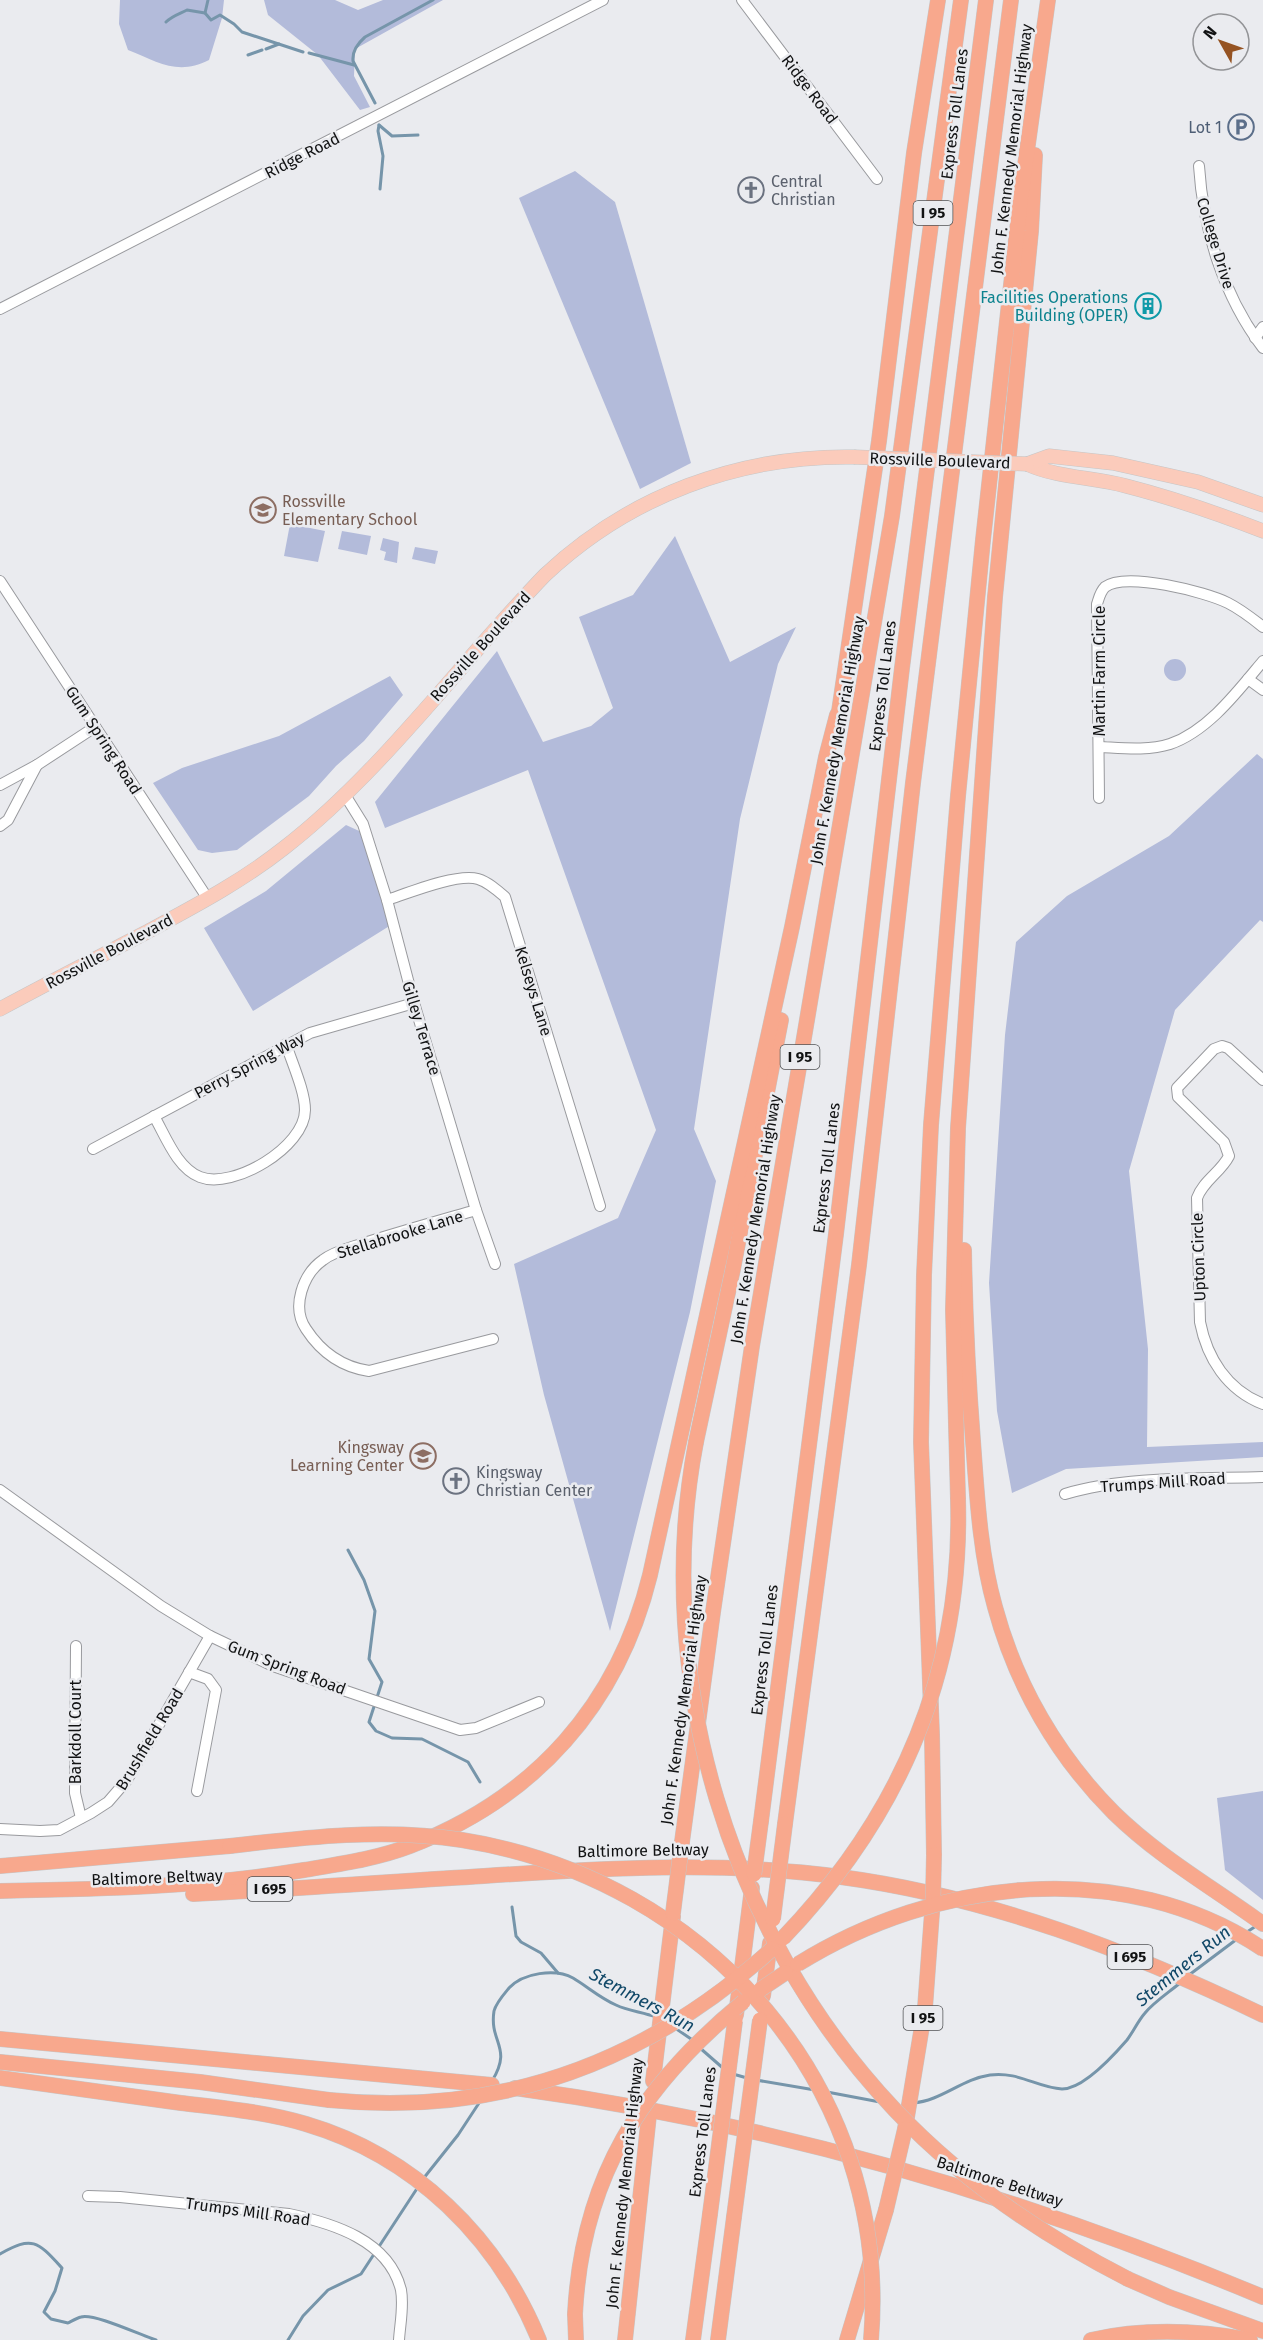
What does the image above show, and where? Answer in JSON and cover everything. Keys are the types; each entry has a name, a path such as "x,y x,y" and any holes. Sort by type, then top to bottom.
{"highway":[{"path":"938,0 912,173 870,508 825,797 734,1269 696,1442 687,1502 685,1626 693,1691 702,1743 718,1804 747,1881 774,1939 797,1980 838,2042 882,2096 922,2137 965,2175 1024,2219 1063,2244 1128,2279 1169,2297 1263,2331"},
{"name":"John F. Kennedy Memorial Highway","path":"625,2340 682,1842 713,1612 754,1335 889,539 961,0"},
{"name":"Express Toll Lanes","path":"693,2340 838,1224 890,768 986,0"},
{"path":"718,2340 859,1265 914,773 1011,0"},
{"name":"John F. Kennedy Memorial Highway","path":"847,2340 886,2210 914,2081 925,2008 930,1953 934,1855 921,1478 921,1369 931,1125 952,858 982,551 1021,194 1048,0"},
{"path":"0,2062 200,2082 329,2100 392,2103 452,2101 494,2094 565,2074 639,2044 672,2025 724,1990 772,1949 816,1902 855,1851 887,1798 921,1727 938,1675 952,1616 958,1553 954,1245 958,1128 999,553 1033,204 1035,104"},
{"path":"0,1891 130,1887 251,1878 329,1866 408,1846 455,1827 512,1791 562,1745 593,1707 625,1651 648,1583 837,715"},
{"path":"965,1049 964,1264 971,1410 983,1540 994,1606 1013,1661 1030,1700 1060,1750 1083,1780 1146,1842 1263,1924"},
{"path":"0,1866 332,1836 388,1834 434,1836 497,1846 551,1862 601,1883 650,1909 692,1938 734,1973 771,2015 804,2060 830,2109 850,2159 864,2212 873,2301 871,2340"},
{"name":"Baltimore Beltway","path":"0,1900 203,1893 621,1867 716,1867 805,1873 895,1887 1020,1918 1107,1947 1263,2015"},
{"path":"576,2340 575,2314 582,2254 597,2196 620,2143 644,2104 677,2063 720,2021 772,1981 826,1948 874,1925 938,1904 1003,1891 1066,1887 1117,1893 1173,1908 1220,1925 1263,1949"},
{"name":"Baltimore Beltway","path":"0,2039 466,2082 585,2098 666,2113 891,2167 974,2190 1074,2224 1263,2297"},
{"path":"0,2078 273,2116 334,2134 394,2164 446,2203 477,2236 499,2265 519,2296 538,2340"},
{"path":"1091,2340 1137,2333 1175,2331 1250,2340"}],"main road":[{"name":"Rossville Boulevard","path":"1027,464 1049,456 1113,463 1198,482 1263,505"},
{"name":"Rossville Boulevard","path":"0,1009 208,899 246,876 284,848 345,795 538,582 558,563 606,528 664,495 723,472 779,461 854,457 1027,464 1047,472 1126,486 1263,531"}],"street":[{"name":"Ridge Road","path":"0,309 603,0"},
{"name":"Ridge Road","path":"741,0 877,179"},
{"name":"College Drive","path":"1198,166 1208,228 1223,276 1241,313 1263,348"},
{"path":"1255,338 1263,327"},
{"name":"Gum Spring Road","path":"0,581 208,899"},
{"name":"Martin Farm Circle","path":"1099,798 1097,604 1102,591 1114,583 1175,585 1230,604 1263,627"},
{"name":"Martin Farm Circle","path":"1100,747 1144,748 1170,744 1188,735 1203,725 1263,661"},
{"path":"1248,679 1263,690"},
{"path":"0,784 37,765 95,728"},
{"path":"0,826 8,820 37,765"},
{"name":"Gilley Terrace","path":"345,795 363,824 476,1210 495,1264"},
{"name":"Kelseys Lane","path":"387,900 463,878 478,879 492,886 505,897 600,1206"},
{"name":"Perry Spring Way","path":"93,1149 310,1033 414,1003"},
{"path":"154,1116 180,1161 188,1170 200,1177 220,1180 233,1177 266,1161 290,1145 304,1123 306,1110 303,1096 286,1044"},
{"name":"Upton Circle","path":"1263,1080 1228,1047 1222,1046 1214,1049 1177,1088 1176,1093 1224,1142 1229,1156 1225,1164 1203,1186 1197,1198 1202,1334 1220,1371 1244,1394 1263,1404"},
{"name":"Stellabrooke Lane","path":"476,1210 324,1258 312,1268 304,1280 299,1310 304,1327 313,1338 341,1364 354,1369 369,1371 493,1339"},
{"name":"Trumps Mill Road","path":"1065,1494 1084,1488 1116,1483 1263,1477"},
{"name":"Gum Spring Road","path":"0,1490 161,1606 210,1636 273,1666 460,1730 476,1728 539,1702"},
{"name":"Brushfield Road","path":"0,1830 40,1832 59,1830 108,1802 127,1780 210,1636"},
{"name":"Barkdoll Court","path":"76,1646 75,1794 81,1818"},
{"path":"189,1672 208,1679 216,1690 197,1791"},
{"name":"Trumps Mill Road","path":"88,2196 143,2199 289,2214 314,2219 350,2232 373,2248 392,2270 402,2300 399,2340"}],"shaded area":[{"path":"120,0 224,0 222,18 209,60 187,67 168,66 128,50 119,24"},
{"path":"264,0 335,0 358,10 383,0 443,0 355,49 354,76 370,107 360,110 318,55 268,15"},
{"path":"575,171 615,202 691,463 640,489 519,198"},
{"path":"290,524 325,531 318,562 284,556"},
{"path":"342,531 371,536 367,555 338,549"},
{"path":"675,536 730,662 796,627 778,664 740,819 694,1129 716,1181 690,1312 610,1631 544,1395 514,1264 618,1218 656,1130 528,770 385,828 375,802 497,651 543,742 591,726 613,708 579,617 633,595"},
{"path":"383,538 399,542 397,563 384,560 386,552 380,550"},
{"path":"415,547 438,551 435,564 412,559"},
{"path":"1175,659 1183,662 1186,670 1183,678 1175,681 1167,678 1164,670 1167,662"},
{"path":"390,676 403,695 364,741 336,766 309,796 237,850 212,853 198,850 153,783 182,768 279,736"},
{"path":"1257,754 1263,759 1263,922 1260,920 1175,1010 1129,1171 1148,1349 1147,1447 1263,1442 1263,1457 1066,1469 1012,1493 997,1411 989,1283 1005,1035 1016,942 1067,896 1169,836"},
{"path":"346,825 368,835 391,925 253,1011 204,928 266,891"},
{"path":"1263,1791 1263,1900 1225,1870 1217,1798"}],"waterway":[{"path":"205,13 208,0"},
{"path":"375,103 353,61 356,48 365,37 433,0"},
{"path":"166,22 187,10 205,13 211,20 220,15 242,32 303,52"},
{"path":"266,49 279,44"},
{"path":"248,55 262,50"},
{"path":"309,53 354,65"},
{"path":"379,125 383,156 380,189"},
{"path":"379,125 392,136 418,135"},
{"path":"348,1550 364,1580 375,1611 369,1659 382,1682 369,1722 376,1731 392,1738 422,1739 468,1762 480,1782"},
{"path":"512,1907 516,1936 521,1942 541,1953 558,1973"},
{"name":"Stemmers Run","path":"1244,1934 1256,1926"},
{"name":"Stemmers Run","path":"1189,1975 1237,1939"},
{"name":"Stemmers Run","path":"492,2081 498,2070 501,2052 493,2022 494,2011 509,1988 522,1979 549,1973 566,1975 616,2005 656,2017"},
{"name":"Stemmers Run","path":"913,2103 933,2098 980,2077 1000,2074 1019,2077 1053,2088 1070,2088 1106,2062 1127,2040 1149,2009 1180,1983"},
{"name":"Stemmers Run","path":"675,2028 694,2041"},
{"name":"Stemmers Run","path":"700,2048 724,2069"},
{"name":"Stemmers Run","path":"733,2074 747,2078"},
{"name":"Stemmers Run","path":"756,2080 815,2090"},
{"name":"Stemmers Run","path":"827,2092 880,2102"},
{"name":"Stemmers Run","path":"423,2179 458,2135 481,2100"},
{"name":"Stemmers Run","path":"288,2340 303,2316 328,2290 361,2274 418,2187"},
{"name":"Stemmers Run","path":"0,2254 20,2245 34,2244 47,2252 62,2268 55,2291 44,2312 51,2319 68,2323 81,2317 96,2318 156,2340"}],"place":[{"name":"Lot 1","path":"1241,127"},
{"name":"Central Christian","path":"751,190"},
{"name":"Facilities Operations Building (OPER)","path":"1148,306"},
{"name":"Rossville Elementary School","path":"263,510"},
{"name":"Kingsway Learning Center","path":"423,1456"},
{"name":"Kingsway Christian Center","path":"456,1481"}]}
